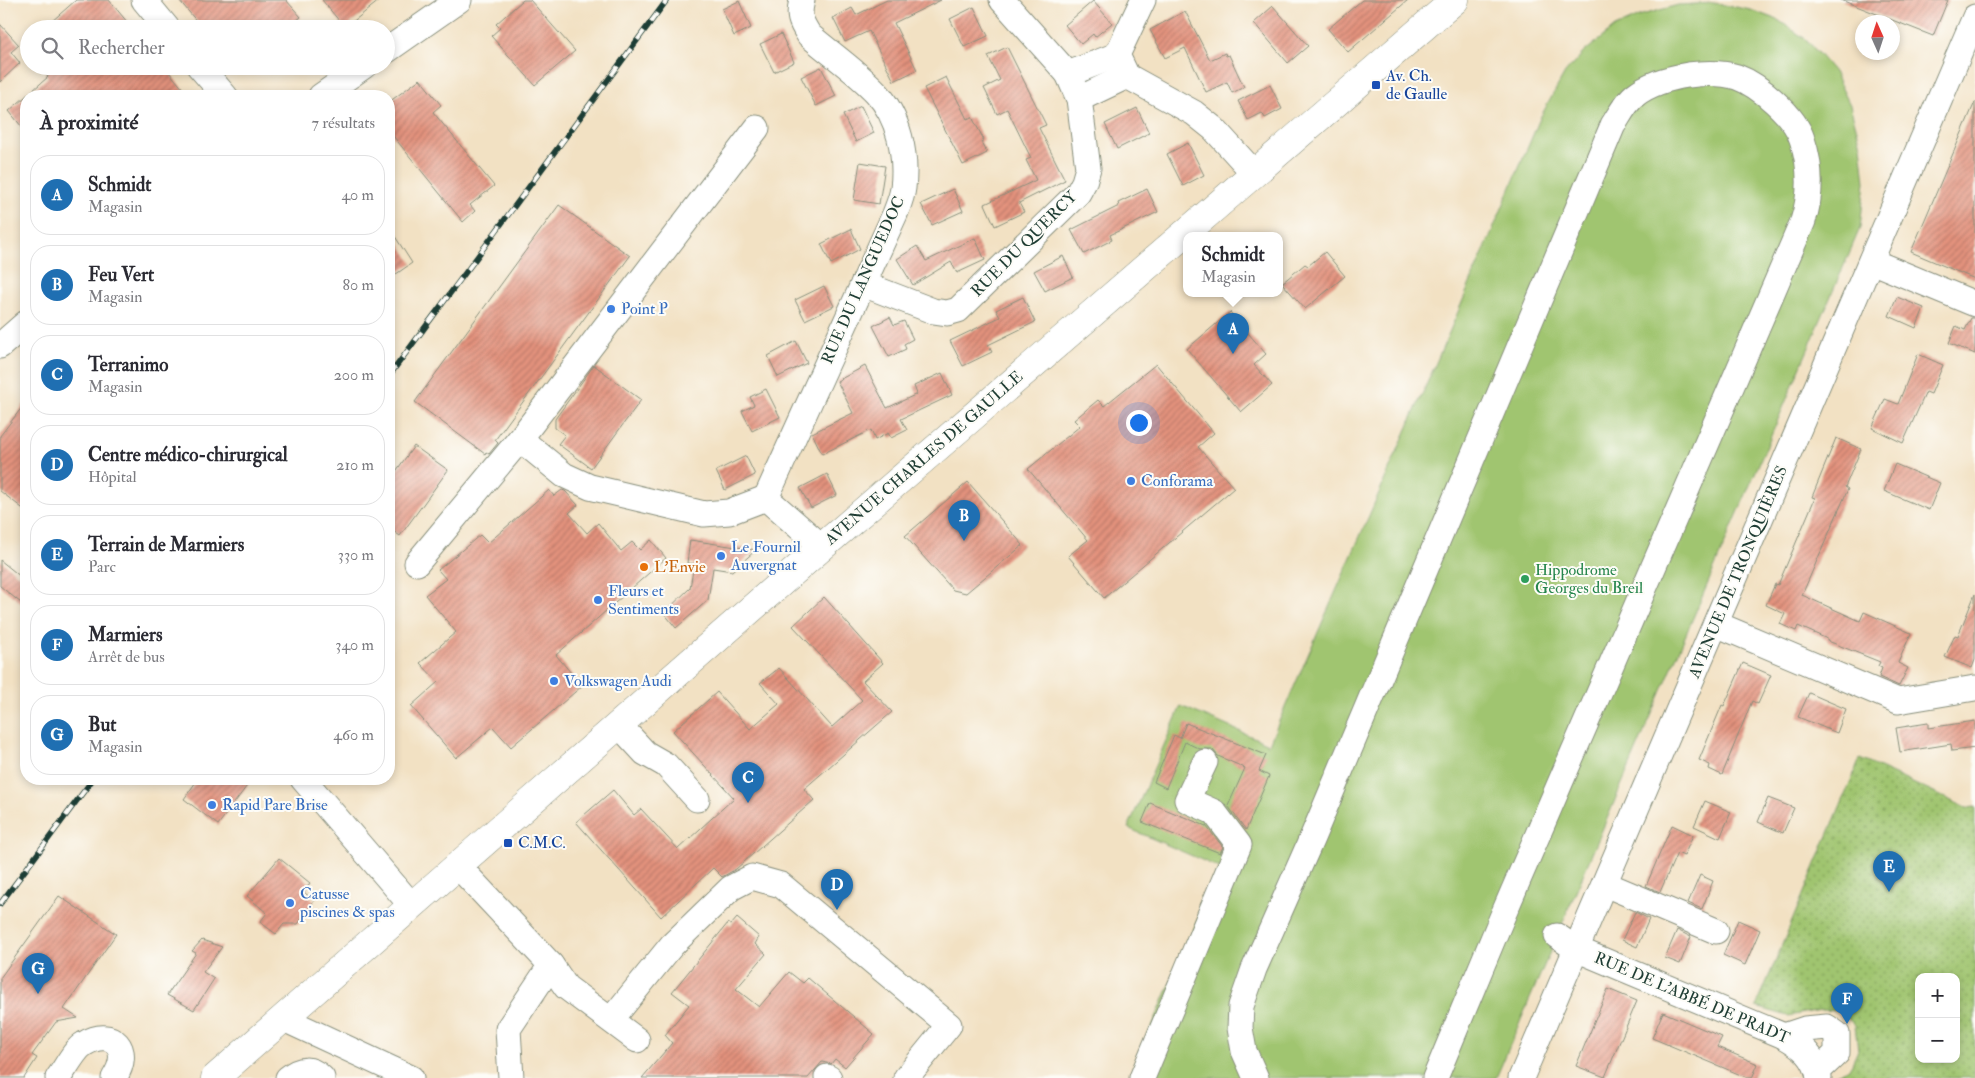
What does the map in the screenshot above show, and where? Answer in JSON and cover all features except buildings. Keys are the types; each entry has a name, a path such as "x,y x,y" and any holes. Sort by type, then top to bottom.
{"main road":[{"name":"AVENUE CHARLES DE GAULLE","path":"1187,232 1455,0"},
{"name":"AVENUE CHARLES DE GAULLE","path":"216,1078 822,546 1183,235"}],"street":[{"path":"144,0 161,20"},
{"path":"395,45 459,0"},
{"name":"RUE DU LANGUEDOC","path":"766,498 895,214 903,189 904,161 900,135 890,111 876,92 809,35 801,23 799,12 802,0"},
{"path":"1002,0 1068,74 1079,99 1122,65 1143,0"},
{"name":"AVENUE DE TRONQUIÈRES","path":"1521,1078 1567,942 1605,884 1975,17"},
{"path":"1068,74 1122,65 1214,129 1254,174"},
{"path":"1256,1078 1244,1051 1240,1028 1241,1006 1251,976 1312,838 1612,126 1633,96 1652,85 1674,77 1706,72 1737,78 1768,95 1789,118 1802,137 1810,171 1809,201 1799,230 1507,905 1435,1078"},
{"path":"208,75 220,90"},
{"path":"330,90 351,75"},
{"name":"RUE DU QUERCY","path":"863,284 934,311 948,313 958,310 1078,193 1088,168 1079,99"},
{"path":"417,563 520,438 757,128"},
{"path":"1871,261 1975,304"},
{"path":"0,346 20,328"},
{"path":"520,438 564,475 590,487 704,514 729,512 766,498 822,546"},
{"path":"1716,624 1898,702 1975,688"},
{"path":"619,725 645,753 666,765 697,799"},
{"path":"1142,1078 1239,845 1214,812 1187,800 1205,762"},
{"path":"309,785 412,906"},
{"path":"458,866 551,965 566,987 637,1040"},
{"path":"611,1020 672,945 731,888 752,877 780,885 949,1025 906,1078"},
{"path":"1605,884 1716,931"},
{"name":"RUE DE L'ABBÉ DE PRADT","path":"1567,942 1784,1036 1804,1047 1819,1074"},
{"path":"512,1078 508,1029 551,965"},
{"path":"284,1019 411,1078"},
{"path":"1784,1036 1805,1028 1827,1027 1837,1034 1836,1053 1819,1074"},
{"path":"58,1078 82,1045 94,1038 109,1039 119,1045 123,1056 119,1072 114,1078"},
{"path":"288,1078 296,1071 305,1069 315,1071 322,1078"}],"green space":[{"name":"Hippodrome Georges du Breil","path":"1714,3 1751,10 1778,20 1807,40 1834,72 1850,105 1861,145 1865,182 1860,228 1496,1078 1130,1078 1220,868 1128,828 1181,706 1269,744 1449,333 1541,116 1565,73 1584,52 1615,27 1642,15 1678,5"},
{"path":"1860,759 1967,808 1975,807 1975,1078 1837,1078 1836,1074 1850,1068 1858,1050 1855,1026 1841,1011 1821,1010 1788,1016 1756,1007"}],"railway":[{"path":"395,368 667,0"},
{"path":"0,904 89,785"}],"place":[{"name":"Av. Ch. de Gaulle","path":"1376,85"},
{"name":"Point P","path":"611,309"},
{"name":"Schmidt","path":"1233,354"},
{"name":"Conforama","path":"1131,481"},
{"name":"Feu Vert","path":"964,541"},
{"name":"Le Fournil Auvergnat","path":"721,556"},
{"name":"L'Envie","path":"644,567"},
{"name":"Hippodrome Georges du Breil","path":"1525,579"},
{"name":"Fleurs et Sentiments","path":"598,600"},
{"name":"Volkswagen Audi","path":"554,681"},
{"name":"Terranimo","path":"748,803"},
{"name":"Rapid Pare Brise","path":"212,805"},
{"name":"C.M.C.","path":"508,843"},
{"name":"Terrain de Marmiers","path":"1889,892"},
{"name":"Catusse piscines & spas","path":"290,903"},
{"name":"Centre médico-chirurgical","path":"837,910"},
{"name":"But","path":"38,994"},
{"name":"Marmiers","path":"1847,1024"}]}
